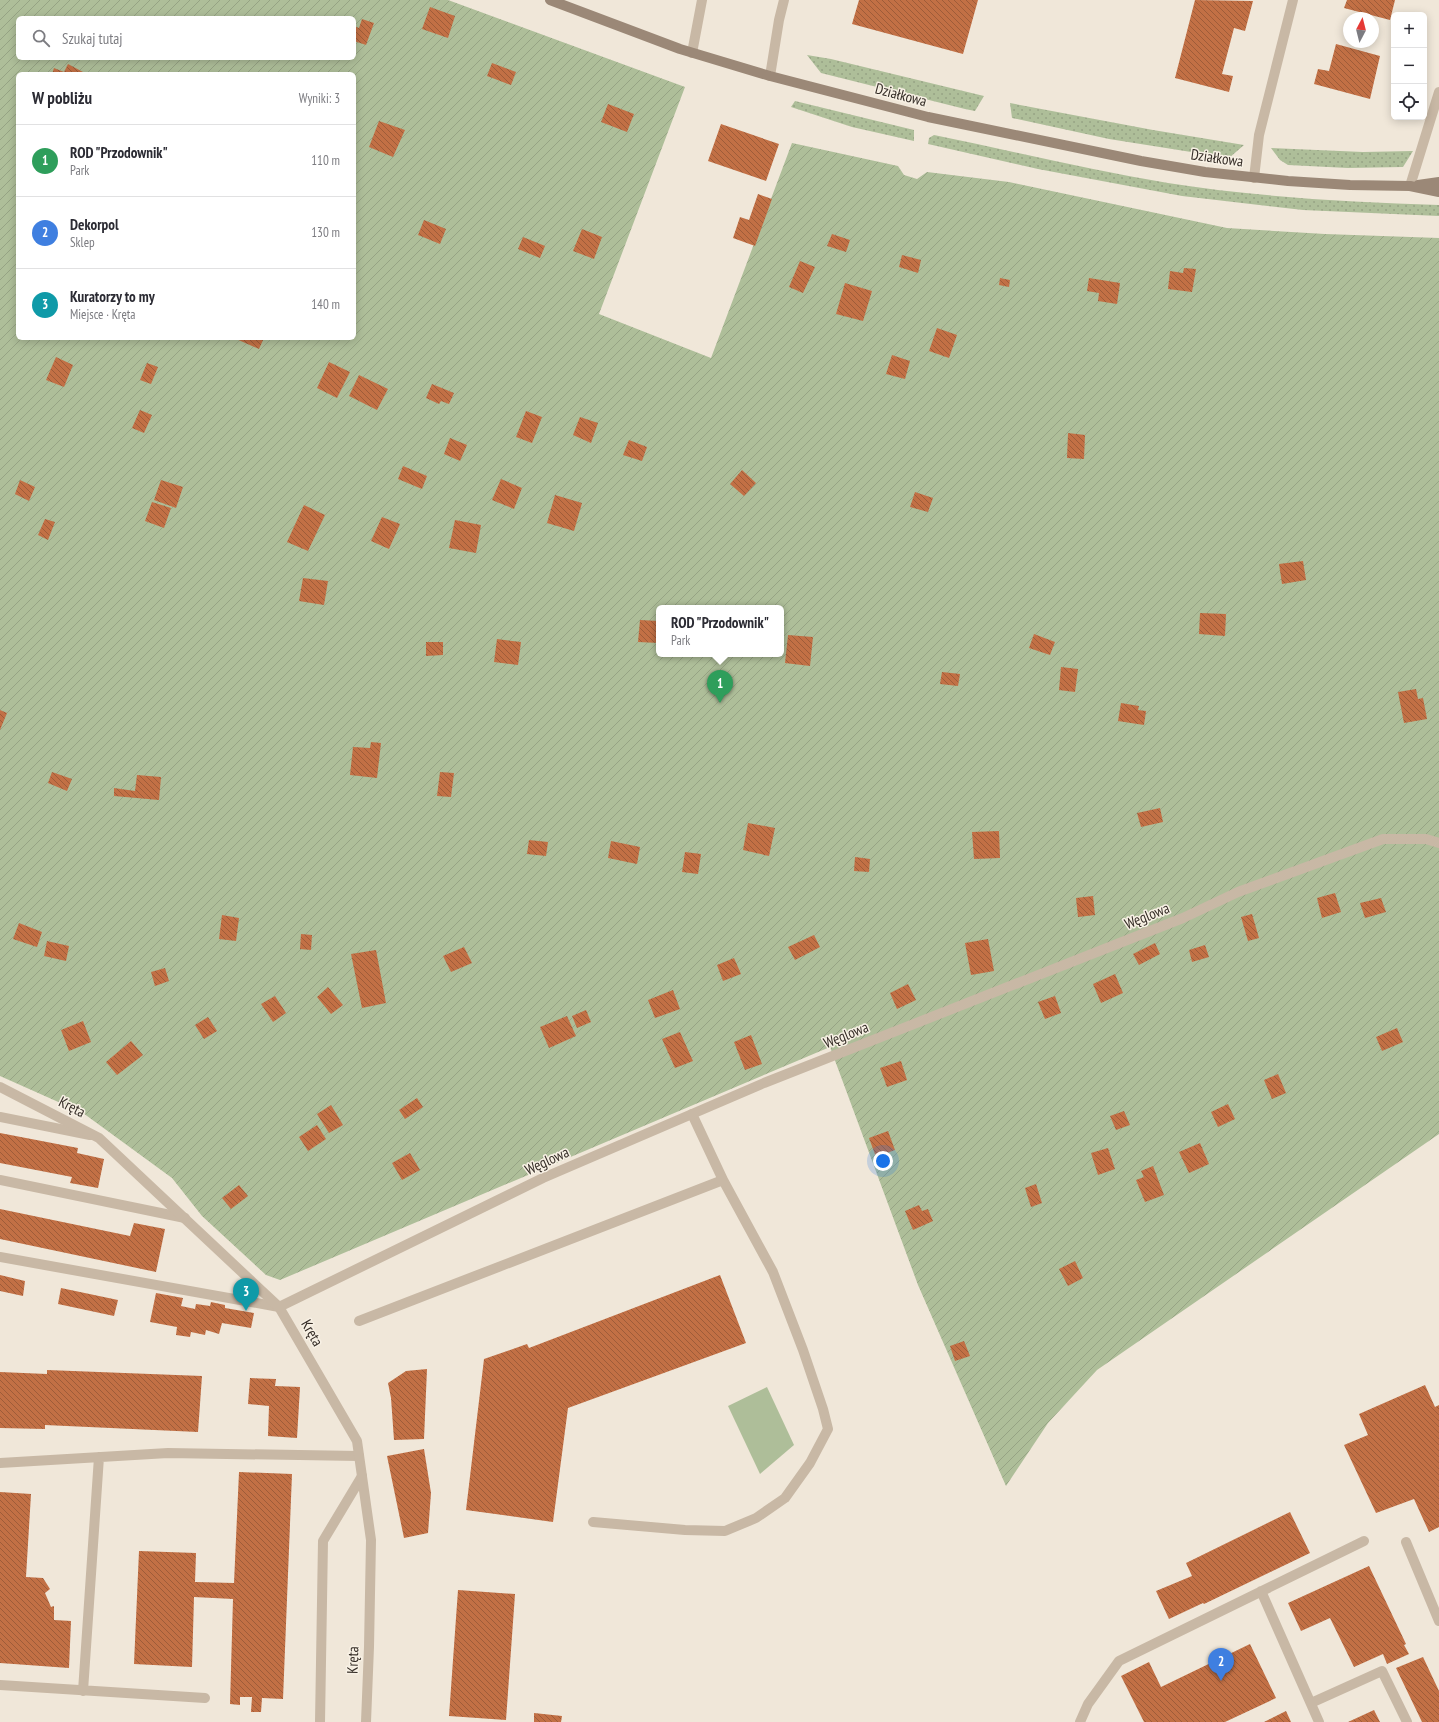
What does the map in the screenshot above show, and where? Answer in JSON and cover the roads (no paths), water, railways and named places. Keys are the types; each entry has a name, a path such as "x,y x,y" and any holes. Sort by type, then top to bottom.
{"street":[{"name":"Działkowa","path":"550,0 692,53 770,76 928,118 1205,172 1254,178 1350,185 1410,186 1439,182"},
{"path":"692,53 702,0"},
{"path":"770,76 779,20 784,0"},
{"name":"Działkowa","path":"1254,178 1259,135 1293,0"},
{"path":"1410,186 1439,92"},
{"name":"Działkowa","path":"1410,186 1439,192"},
{"name":"Węglowa","path":"279,1306 543,1178 764,1083 1183,918 1252,887 1383,839 1426,839 1439,843"},
{"name":"Kręta","path":"0,1087 99,1138 279,1306 356,1441 371,1540 366,1722"},
{"path":"593,1522 684,1530 725,1531 756,1518 785,1498 810,1463 828,1429 823,1409 803,1350 773,1272 723,1180 692,1114"},
{"path":"0,1117 95,1136"},
{"path":"0,1180 185,1218"},
{"path":"359,1322 723,1180"},
{"path":"0,1257 279,1306"},
{"path":"0,1463 168,1453 359,1456"},
{"path":"83,1690 99,1457"},
{"path":"320,1722 323,1541 362,1476"},
{"path":"1080,1722 1088,1704 1119,1661 1364,1541"},
{"path":"1406,1542 1439,1621"},
{"path":"1261,1591 1319,1722"},
{"path":"1311,1703 1382,1671 1407,1722"},
{"path":"0,1685 205,1698"}],"place":[{"name":"ROD \"Przodownik\"","path":"720,703"},
{"name":"Kuratorzy to my","path":"246,1311"},
{"name":"Dekorpol","path":"1221,1681"}]}
